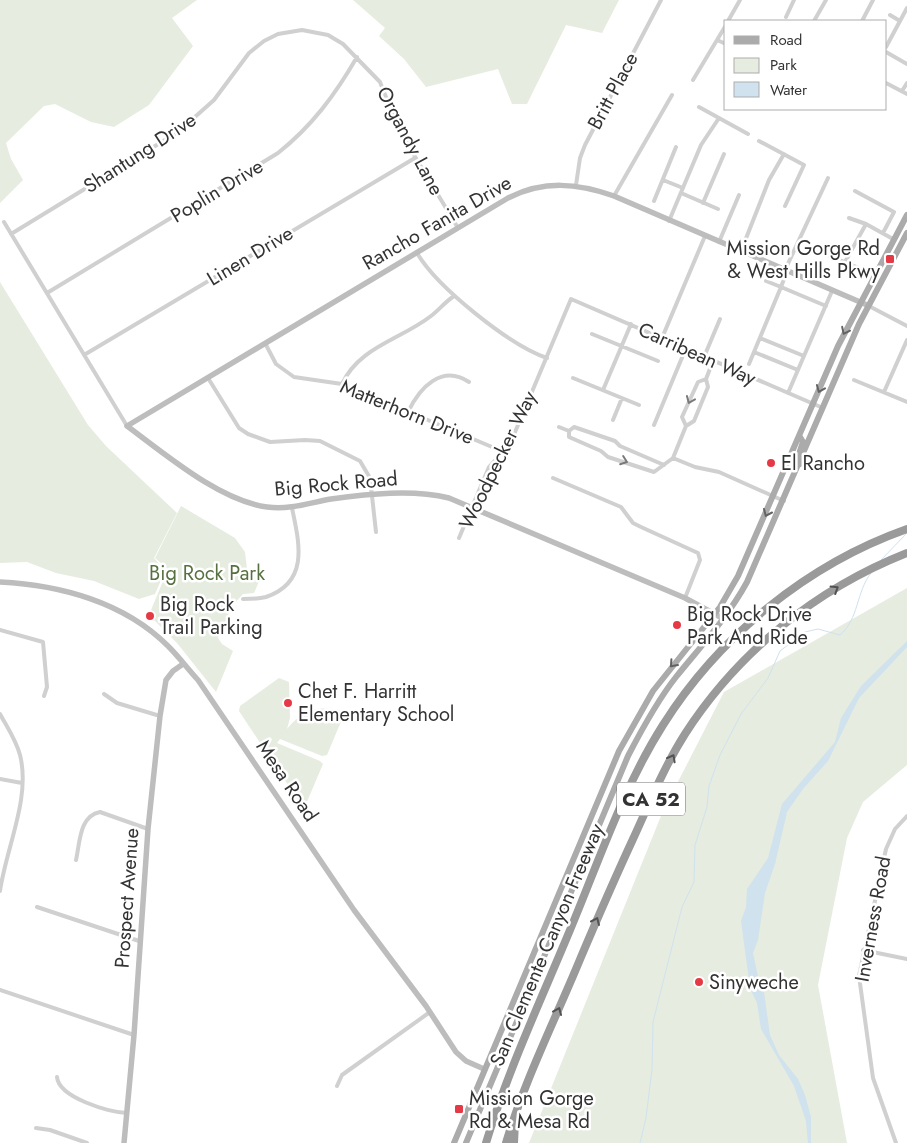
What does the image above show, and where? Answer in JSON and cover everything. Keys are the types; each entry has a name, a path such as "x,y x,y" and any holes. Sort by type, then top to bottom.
{"highway":[{"name":"San Clemente Canyon Freeway","path":"486,1142 518,1054 623,804 663,725 687,691 725,647 774,602 798,585 856,551 907,529"},
{"name":"San Clemente Canyon Freeway","path":"506,1143 539,1056 658,782 684,735 706,704 754,650 798,614 839,586 907,553"},
{"path":"514,1143 515,1118"}],"main road":[{"path":"454,1143 623,743 636,718 667,671 715,613 738,576 860,302 907,215"},
{"path":"466,1143 628,756 643,726 675,678 724,619 748,582 867,305 907,233"},
{"path":"800,437 803,442 797,460 800,464"},
{"name":"Mesa Road","path":"484,1069 494,1074"}],"street":[{"name":"Britt Place","path":"576,185 580,158 585,145 661,0"},
{"path":"729,20 740,0"},
{"path":"786,17 794,0"},
{"path":"815,20 826,0"},
{"path":"863,20 874,0"},
{"path":"887,44 907,8"},
{"path":"890,15 900,20"},
{"path":"693,80 724,28"},
{"name":"Shantung Drive","path":"11,234 178,132 214,100 249,53 264,41 288,32 313,31 338,40 357,57"},
{"path":"717,40 724,43"},
{"path":"887,53 907,64"},
{"name":"Organdy Lane","path":"357,57 380,82 399,130 458,228"},
{"name":"Poplin Drive","path":"47,294 278,154 324,110 357,57"},
{"path":"902,91 907,83"},
{"path":"887,84 907,94"},
{"path":"614,196 672,95"},
{"path":"699,107 748,134"},
{"path":"670,221 701,145 719,118"},
{"path":"759,141 804,165 785,206"},
{"path":"654,201 676,147"},
{"path":"703,203 724,154"},
{"path":"741,251 769,180 784,154"},
{"name":"Linen Drive","path":"84,355 415,158"},
{"path":"749,364 786,271 828,178"},
{"path":"663,180 683,188"},
{"name":"Rancho Fanita Drive","path":"127,426 458,228 523,191 547,185 576,185 614,196 867,305"},
{"path":"855,191 894,212 884,233"},
{"path":"681,193 718,209"},
{"path":"719,242 739,195"},
{"path":"849,218 866,224 893,239"},
{"name":"Big Rock Road","path":"4,222 127,426 177,463 228,495 260,506 292,508 331,499 435,495 472,507 685,598 724,619"},
{"path":"845,262 866,224"},
{"path":"662,338 704,236"},
{"path":"417,253 427,271 454,296 520,346 547,358"},
{"path":"825,254 859,268"},
{"path":"766,281 826,306"},
{"path":"788,393 832,290"},
{"path":"342,384 348,371 364,355 430,316 454,296"},
{"name":"Carribean Way","path":"571,299 824,408"},
{"name":"Woodpecker Way","path":"459,538 489,467 510,444 571,299"},
{"path":"867,305 907,326"},
{"path":"704,357 720,319"},
{"path":"603,390 631,324"},
{"path":"592,334 658,361"},
{"path":"760,338 804,356"},
{"path":"884,392 907,340"},
{"name":"Matterhorn Drive","path":"265,343 276,364 286,373 301,379 324,380 342,384 504,452"},
{"path":"654,425 686,348"},
{"path":"754,352 798,370"},
{"path":"569,431 569,437 603,452 608,457 654,472 673,458 686,426 694,421 708,387 706,379 713,361"},
{"path":"408,412 415,397 431,382 450,374 458,374 469,382"},
{"path":"208,378 244,431 270,442 304,440 320,442 356,457 368,474 373,496 376,532"},
{"path":"573,378 639,405"},
{"path":"686,426 682,417 698,382 706,379"},
{"path":"854,380 907,402"},
{"path":"613,420 622,398"},
{"path":"559,427 569,431"},
{"path":"569,431 574,427 607,440 615,441 620,446 663,466"},
{"path":"603,452 607,440"},
{"path":"673,458 695,467 720,472 784,500"},
{"path":"553,478 621,507 633,523 698,553 700,560 685,598"},
{"path":"243,600 255,599 274,593 288,582 295,572 299,550 292,508"},
{"name":"Mesa Road","path":"0,582 28,583 61,589 110,607 148,629 168,646 198,680 354,910 430,1012 461,1058 484,1069"},
{"path":"0,630 43,642 47,687 44,696"},
{"name":"Prospect Avenue","path":"124,1143 134,1035 148,829 160,716 166,680 183,664"},
{"path":"104,694 117,703 160,716"},
{"path":"0,714 18,749 22,762 22,783 12,846 0,891"},
{"path":"0,779 22,783"},
{"path":"76,860 83,824 93,813 100,812 148,829"},
{"name":"Inverness Road","path":"896,1143 873,1078 859,980 863,950 886,850 895,829 907,816"},
{"path":"37,907 139,942"},
{"path":"863,950 907,959"},
{"path":"0,990 134,1035"},
{"path":"336,1086 342,1075 430,1012"},
{"path":"57,1077 57,1083 63,1091 74,1097 117,1112 127,1113"},
{"path":"36,1128 50,1130 87,1143"}],"green space":[{"path":"0,0 197,0 172,18 193,46 149,105 114,127 91,122 55,104 44,106 6,143 11,159 23,180 0,203"},
{"path":"353,0 619,0 602,33 566,25 527,104 512,104 498,69 426,87 404,59 379,36 385,28"},
{"path":"0,282 88,425 106,446 177,513 154,558 165,571 155,594 139,599 94,581 56,573 27,562 0,563"},
{"name":"Big Rock Park","path":"181,506 235,538 245,552 247,569 260,579 254,593 243,594 232,606 218,638 222,644 233,651 216,692 177,643 149,615 168,569 155,558"},
{"path":"907,588 907,765 863,802 847,838 818,985 847,1143 529,1143 663,811 724,692"},
{"path":"279,678 289,682 290,718 287,729 300,716 313,710 327,709 345,712 327,755 322,756 280,739 277,743 323,764 306,804 302,806 239,711 240,706"}],"water":[{"path":"907,641 907,647 859,698 828,761 803,789 787,812 775,864 765,893 758,940 753,953 759,981 764,992 770,1035 779,1055 798,1079 805,1095 811,1117 811,1143 808,1143 806,1121 794,1086 761,1029 757,1003 750,988 741,921 746,907 747,889 768,858 782,804 835,742 841,718 861,686"}],"waterway":[{"path":"881,560 907,533"},
{"path":"640,1143 646,1118 652,1069 653,1022 682,907 694,882 695,845 707,807 709,786 720,755 741,714 768,678 780,651 805,632 818,629 840,635 851,621 862,588 871,573"}],"place":[{"name":"Mission Gorge Rd & West Hills Pkwy","path":"890,259"},
{"name":"El Rancho","path":"771,463"},
{"name":"Big Rock Trail Parking","path":"150,616"},
{"name":"Big Rock Drive Park And Ride","path":"677,625"},
{"name":"Chet F. Harritt Elementary School","path":"288,703"},
{"name":"Sinyweche","path":"699,982"},
{"name":"Mission Gorge Rd & Mesa Rd","path":"459,1109"}]}
